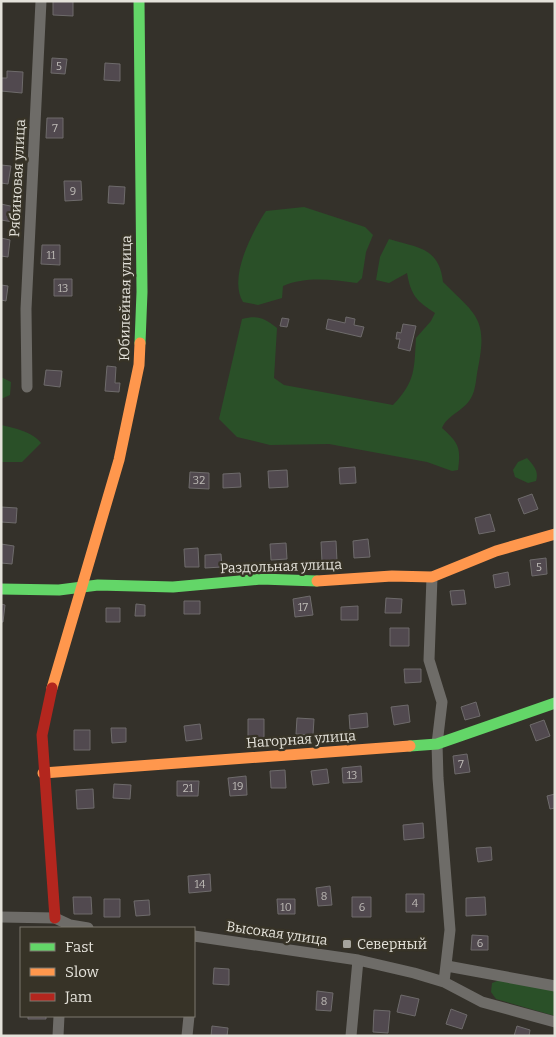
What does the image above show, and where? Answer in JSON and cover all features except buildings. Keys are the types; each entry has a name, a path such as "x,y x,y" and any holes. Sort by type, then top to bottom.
{"street":[{"name":"Рябиновая улица","path":"27,387 26,309 41,1"},
{"name":"Юбилейная улица","path":"58,922 43,773 42,735 55,672 119,460 139,365 142,282 139,1"},
{"name":"Раздольная улица","path":"1,589 59,590 82,587 173,587 261,579 329,581 392,576 432,577 496,551 555,534"},
{"path":"432,577 429,660 442,702 437,744 442,839 450,930 444,982"},
{"name":"Нагорная улица","path":"43,773 437,744 514,719 555,703"},
{"path":"1,917 58,922 83,927"},
{"name":"Высокая улица","path":"195,936 358,960 444,982 482,1002 555,1022"},
{"path":"351,1036 358,960"},
{"path":"447,966 555,986"},
{"path":"58,1036 59,1017"},
{"path":"187,1036 189,1017"}],"green space":[{"path":"304,207 365,227 373,235 366,252 362,278 357,283 320,280 301,281 283,286 282,298 258,305 243,302 239,292 238,281 240,268 254,231 266,211"},
{"path":"389,239 418,247 432,255 441,270 443,282 464,302 477,319 480,328 481,351 473,395 442,428 458,446 458,470 452,471 427,462 329,444 270,445 237,437 219,419 242,319 261,318 277,328 274,378 284,385 393,405 401,397 412,374 416,338 431,321 435,313 413,293 407,273 389,283 376,280 380,257"},
{"path":"1,377 11,382 10,395 1,399"},
{"path":"1,425 28,433 41,443 22,462 1,462"},
{"path":"527,458 534,466 537,474 536,481 528,483 515,477 513,470 518,462"},
{"path":"508,977 555,990 555,1016 496,999 491,992 492,983"}],"traffic: fast":[{"path":"139,1 142,292 140,343"},
{"path":"1,589 59,590 98,585 173,587 261,579 317,581"},
{"path":"410,746 437,744 555,703"}],"traffic: slow":[{"path":"52,688 119,460 139,365 140,343"},
{"path":"317,581 392,576 432,577 496,551 555,534"},
{"path":"43,773 410,746"}],"traffic: jam":[{"path":"52,688 42,735 55,918"}],"place":[{"name":"Северный","path":"347,944"}]}
